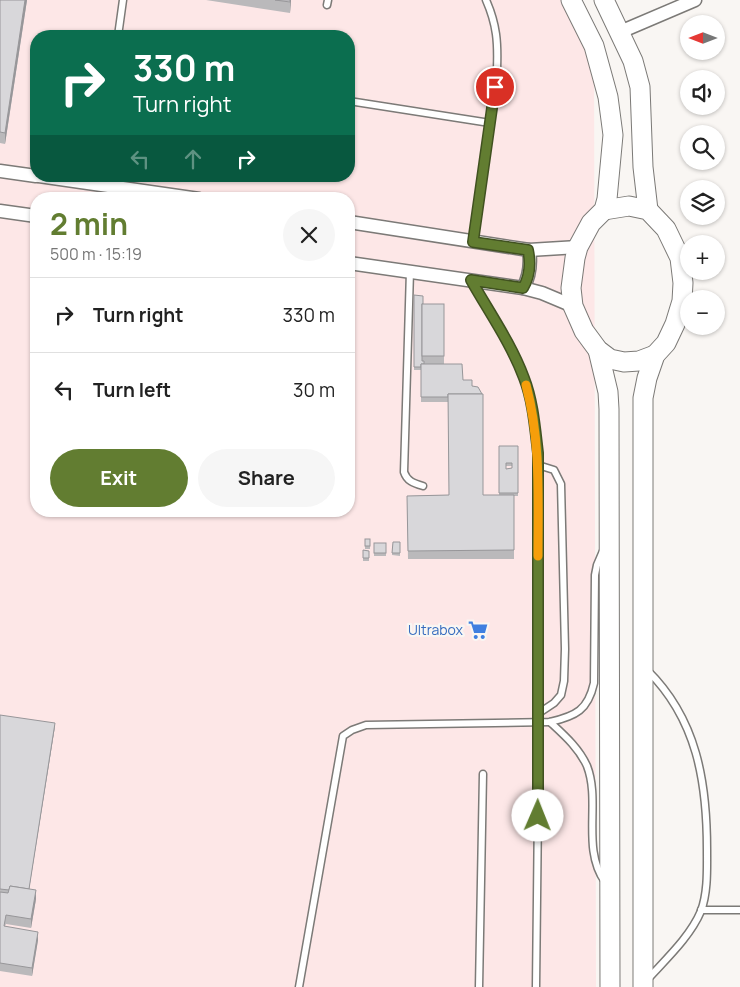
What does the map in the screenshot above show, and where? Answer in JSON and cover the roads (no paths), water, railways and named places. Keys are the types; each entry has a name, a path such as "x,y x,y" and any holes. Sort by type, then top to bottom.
{"main road":[{"path":"571,0 594,46 608,97 612,135 607,199 604,210 591,223 578,247 572,271 573,306 584,331 598,350 610,359 624,362 639,361 655,355"},
{"path":"604,0 633,61 640,87 643,167 648,210"},
{"path":"604,210 629,206 648,210 666,229 680,258 683,283 682,302 675,324 666,343 655,355 646,378 643,398 643,986"},
{"path":"598,350 608,392 610,539 610,987"}],"street":[{"path":"620,32 695,0"},
{"path":"0,171 30,175"},
{"path":"108,182 162,192"},
{"path":"0,211 30,215"},
{"path":"355,223 528,250 578,247"},
{"path":"523,288 530,270 528,250"},
{"path":"355,263 523,288 542,293 573,306"}],"lane":[{"path":"119,30 123,0"},
{"path":"473,242 497,70 498,42 493,16 486,0"},
{"path":"355,102 490,123"},
{"path":"410,271 404,472 406,478 413,483 423,486"},
{"path":"471,280 506,340 524,378 532,407 538,465 539,721 536,987"},
{"path":"538,465 554,470 561,484 565,648 564,681 561,694 554,703 539,713"},
{"path":"299,987 343,736 352,730 366,725 550,722 565,719 575,714 585,706 591,696 594,682 595,575 600,556 610,539"},
{"path":"643,665 663,686 677,708 698,757 705,796 707,825 706,886 701,910 690,930 672,954 643,986"},
{"path":"550,722 570,740 587,766 590,783 594,854 597,868 610,889"},
{"path":"479,987 483,774"},
{"path":"701,910 740,910"}],"place":[{"name":"Ultrabox","path":"478,630"}]}
